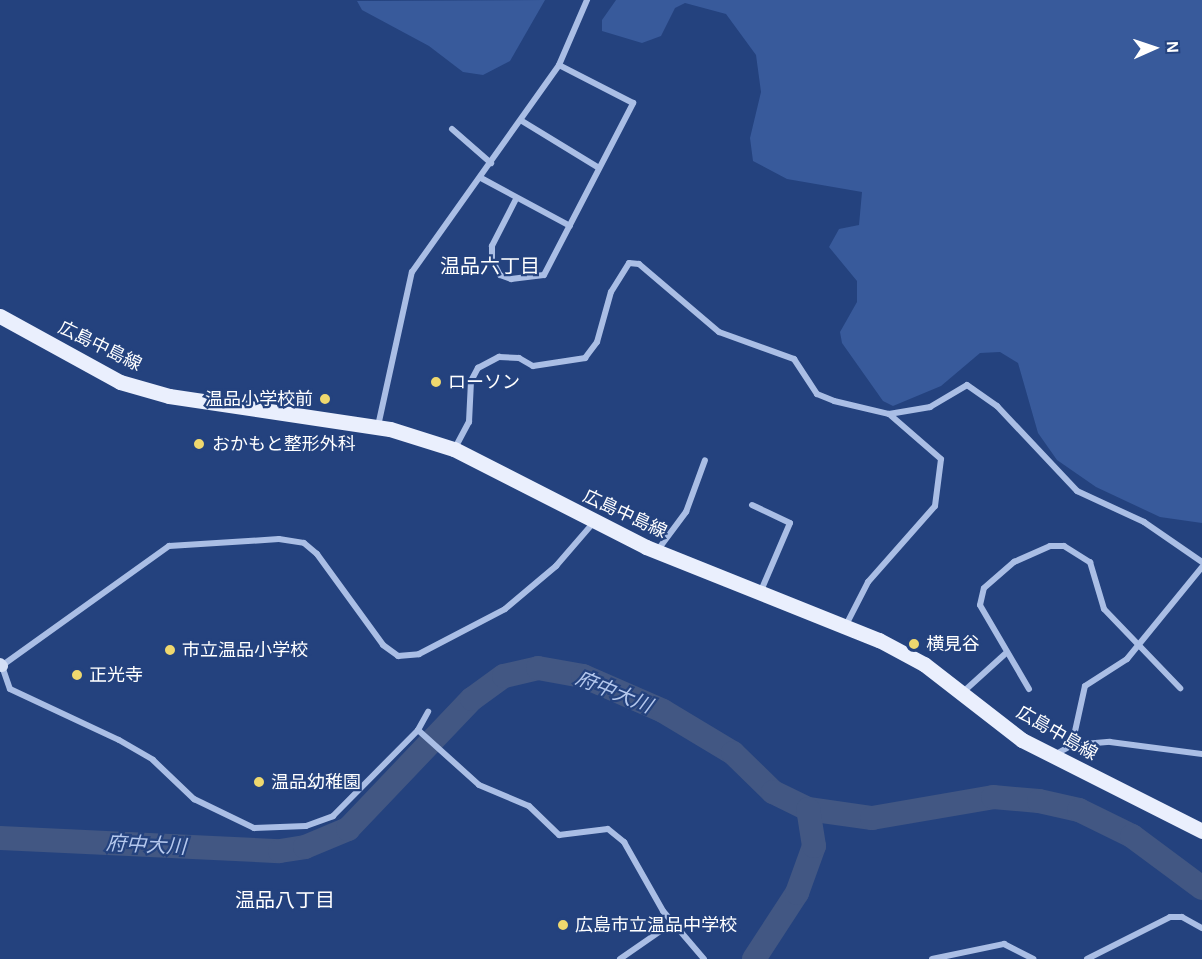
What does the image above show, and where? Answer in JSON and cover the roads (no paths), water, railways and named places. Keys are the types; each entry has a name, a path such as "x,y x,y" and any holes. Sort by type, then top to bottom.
{"main road":[{"name":"広島中島線","path":"0,316 120,382 169,396 377,427 454,449 595,522 657,551 845,627 924,664 1022,740 1202,831"}],"street":[{"path":"377,427 412,272 522,121 559,65 587,0"},
{"path":"516,199 492,246 500,275 544,276 633,103 559,65"},
{"path":"522,121 599,168"},
{"path":"452,129 491,164"},
{"path":"481,178 516,199 570,226"},
{"path":"454,449 469,422 471,381 478,368 499,357 519,357 533,366 585,358 597,342 611,292 629,263 639,264 672,297 686,299 719,332 794,359 817,394 889,414 930,407 967,385 998,406 1077,491 1144,522 1202,562"},
{"path":"845,627 868,582 935,506 941,459 889,414"},
{"path":"657,551 686,512 705,460"},
{"path":"752,505 790,522 760,593"},
{"path":"428,712 419,732 333,816 306,826 254,828 194,799 153,760 119,740 10,689 1,666 169,546 279,540 304,543 317,554 383,645 398,656 419,654 505,609 556,566 595,522"},
{"path":"1029,689 1005,654 980,605 984,588 1014,562 1050,546 1064,546 1090,562 1104,609 1140,642 1180,688"},
{"path":"1072,745 1085,686 1127,659 1202,567"},
{"path":"962,693 1005,654"},
{"path":"419,732 479,785 528,806 559,836 608,829 624,842 672,923 704,959"},
{"path":"1053,756 1072,745 1110,742 1202,754"},
{"path":"1088,959 1170,916 1182,917 1202,928"},
{"path":"620,959 672,923"},
{"path":"933,959 1004,944 1033,959"}],"waterway":[{"name":"府中大川","path":"0,838 280,851 305,847 348,829 472,699 504,676 538,668 583,676 663,711 733,753 773,792 808,809 872,818 993,797 1039,801 1079,810 1132,836 1202,888"},
{"path":"754,959 797,893 814,846 808,809"}],"place":[{"name":"ローソン","path":"436,382"},
{"name":"温品小学校前","path":"325,399"},
{"name":"おかもと整形外科","path":"199,444"},
{"name":"横見谷","path":"914,644"},
{"name":"市立温品小学校","path":"170,650"},
{"name":"正光寺","path":"77,675"},
{"name":"温品幼稚園","path":"259,782"},
{"name":"広島市立温品中学校","path":"563,925"}],"district":[{"name":"温品六丁目","path":"490,266"},
{"name":"温品八丁目","path":"285,900"}]}
